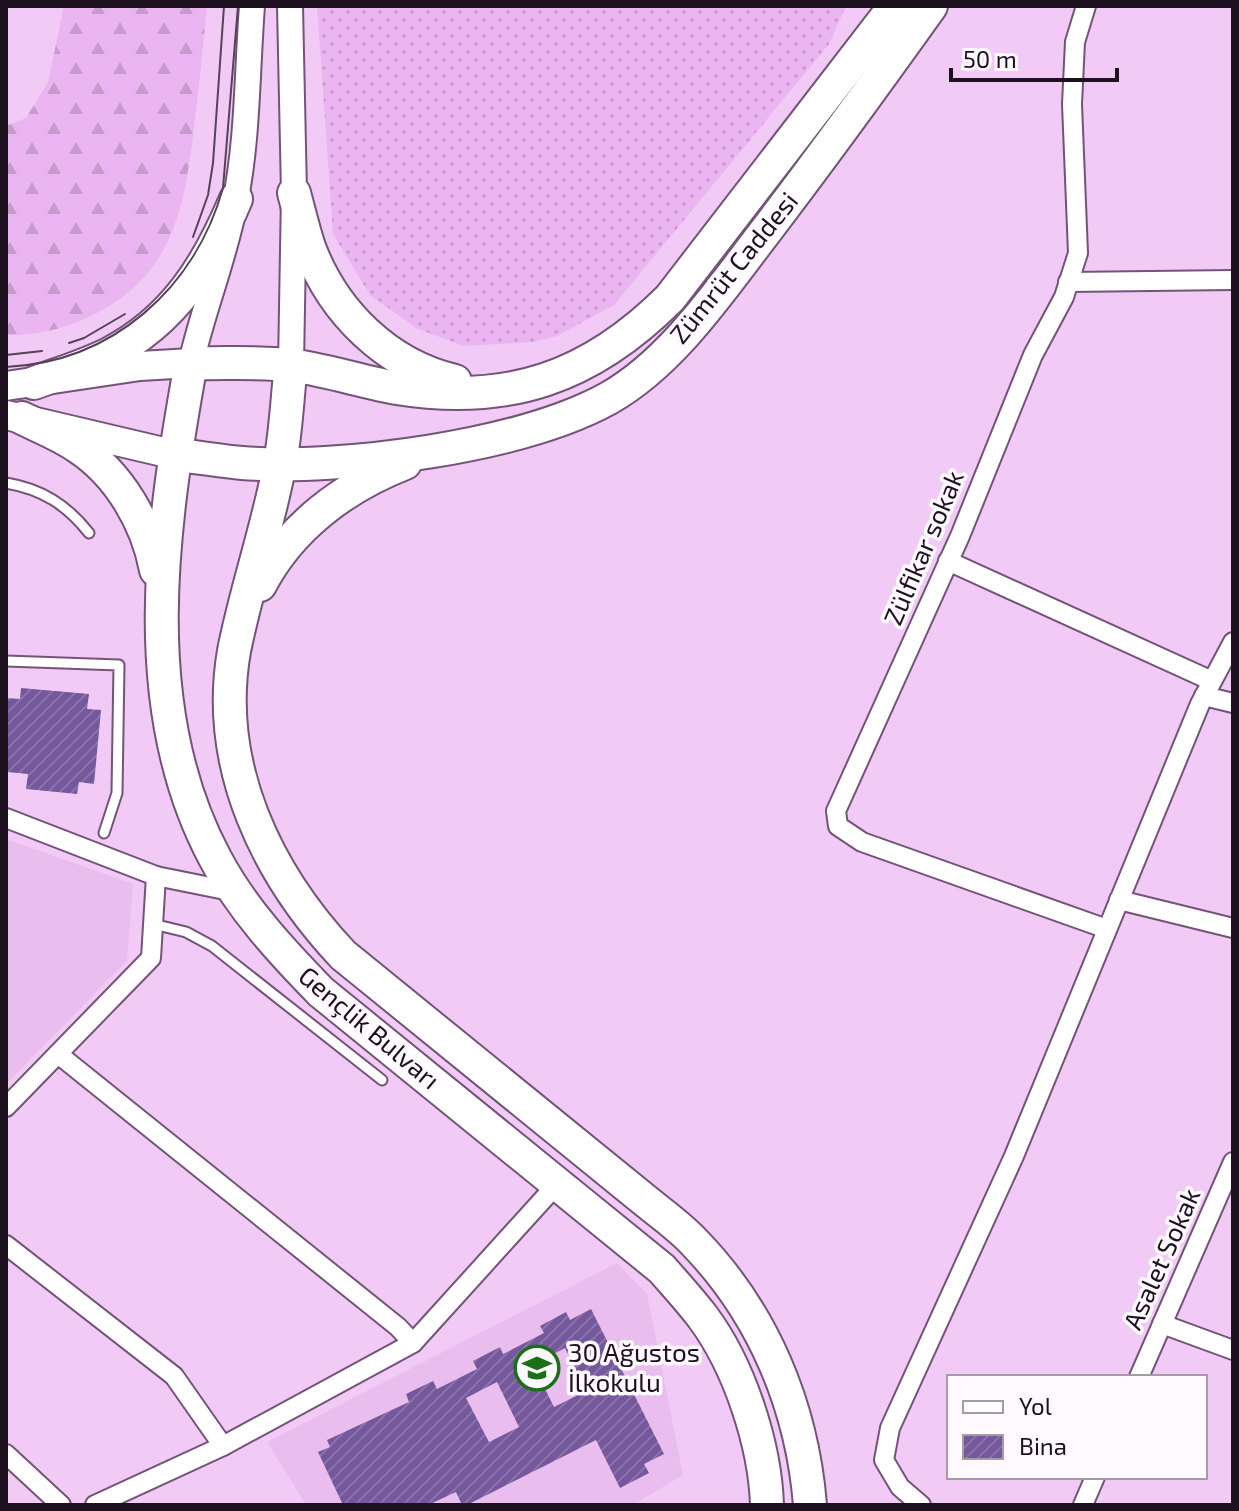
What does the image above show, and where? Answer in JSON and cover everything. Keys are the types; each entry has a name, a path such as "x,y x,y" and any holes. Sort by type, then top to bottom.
{"highway":[{"name":"Zümrüt Caddesi","path":"176,455 243,463 280,463 334,461 446,448 499,438 576,413 610,397 666,352 720,291 836,139 931,6"},
{"path":"191,363 291,365 397,388 473,394 534,384 566,373 619,344 670,298 890,9"},
{"path":"294,193 310,248 323,276 361,330 382,347 423,371 452,380 477,384 534,384"},
{"path":"20,385 109,353 147,329 198,276 216,246 236,199"},
{"name":"Gençlik Bulvarı","path":"191,363 165,539 162,601 166,682 180,773 197,821 216,860 236,892 289,959 321,992 662,1269 704,1318 747,1402 761,1447 767,1505"},
{"name":"Gençlik Bulvarı","path":"291,365 280,463 234,651 230,686 239,774 264,847 291,893 343,955 693,1241 734,1290 768,1346 795,1414 808,1475 810,1505"},
{"path":"14,416 78,447 99,464 122,490 143,527 152,551 162,601"},
{"path":"234,651 262,581 298,532 350,489 393,468 446,448"}],"main road":[{"path":"20,385 140,366 191,363 198,330 228,239 236,199 243,157 252,6"},
{"path":"290,6 294,193 291,365"},
{"path":"14,416 176,455"}],"street":[{"name":"Zülfikar sokak","path":"1086,6 1075,42 1072,88 1078,253 948,561 836,811 838,826 862,842 1107,929"},
{"path":"1068,282 1233,280"},
{"path":"948,561 1233,703"},
{"path":"921,1505 900,1487 884,1460 890,1428 1014,1156 1208,689 1233,642"},
{"path":"6,818 156,876 236,892"},
{"path":"6,1107 151,958 156,876"},
{"path":"1119,900 1233,928"},
{"path":"58,1054 398,1327 413,1343"},
{"name":"Asalet Sokak","path":"1140,1375 1231,1170"},
{"path":"95,1505 223,1446 413,1343 558,1183"},
{"path":"6,1245 174,1376 223,1446"},
{"path":"1162,1324 1233,1350"},
{"path":"6,1454 61,1505"},
{"path":"1083,1505 1094,1479"}],"lane":[{"path":"6,483 51,497 78,519 89,533"},
{"path":"6,661 119,665 117,793 104,833"},
{"path":"153,924 186,932 212,946 382,1080"}],"shaded area":[{"path":"6,839 133,884 127,961 6,1084"},
{"name":"30 Ağustos İlkokulu","path":"617,1263 647,1294 683,1475 633,1505 306,1505 267,1442"}],"green space":[{"path":"64,6 207,6 186,183 180,209 160,256 124,296 99,312 66,326 30,334 6,335 6,126 26,118 48,82"},
{"path":"317,6 846,6 829,44 614,305 557,336 533,342 464,346 418,329 370,295 333,234"}],"building":[{"path":"21,688 89,694 87,709 101,710 94,784 79,782 77,794 26,789 28,774 8,772 6,698 20,699"},
{"path":"591,1309 664,1454 644,1464 649,1473 620,1488 596,1440 467,1505 462,1505 456,1492 428,1505 343,1505 318,1452 330,1447 327,1440 409,1402 406,1394 433,1381 437,1389 477,1369 473,1361 500,1347 503,1354 544,1333 540,1326 566,1312 570,1320","holes":["565,1348 586,1391 554,1407 533,1365","497,1382 519,1427 489,1442 466,1398"]}],"tram line":[{"path":"193,237 208,195 213,163 224,6"},
{"path":"6,367 45,362 81,351 114,335 144,313 170,287 192,257 210,224 223,188 238,6"},
{"path":"69,343 84,338 125,314"},
{"path":"6,355 42,351"}],"place":[{"name":"30 Ağustos İlkokulu","path":"537,1368"}]}
